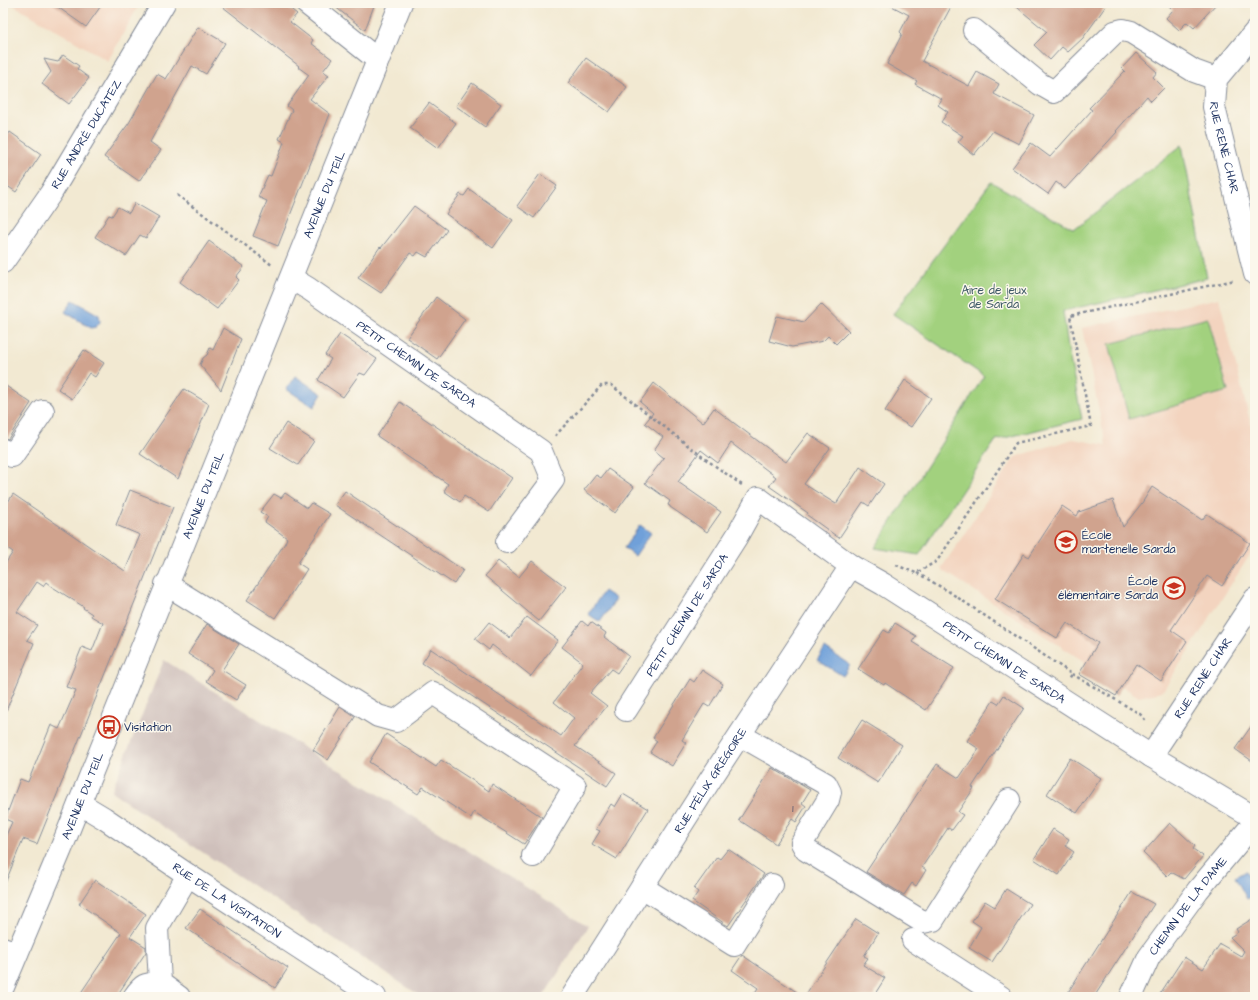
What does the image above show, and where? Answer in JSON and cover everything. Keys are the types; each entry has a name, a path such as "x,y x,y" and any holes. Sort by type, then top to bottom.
{"street":[{"name":"RUE ANDRÉ DUCATEZ","path":"3,262 51,193 164,3"},
{"path":"306,3 378,60"},
{"name":"AVENUE DU TEIL","path":"3,987 10,951 79,803 401,3"},
{"path":"974,30 1040,84 1054,92 1115,32 1123,30 1131,32 1194,71 1216,79 1255,32"},
{"name":"RUE RENÉ CHAR","path":"1216,79 1214,107 1248,276"},
{"name":"PETIT CHEMIN DE SARDA","path":"291,278 541,451"},
{"path":"3,450 12,456 43,411"},
{"path":"507,542 552,480 541,451"},
{"name":"PETIT CHEMIN DE SARDA","path":"626,710 737,536 758,498 851,566 883,584 1151,756 1255,818"},
{"name":"RUE FÉLIX GRÉGOIRE","path":"572,997 712,777 851,566"},
{"path":"166,584 378,716 396,721 433,693 575,786 533,856"},
{"name":"RUE RENÉ CHAR","path":"1151,756 1255,599"},
{"path":"740,735 826,784 830,792 828,800 802,843 806,850 923,922 933,920 1009,800"},
{"name":"RUE DE LA VISITATION","path":"79,803 376,997"},
{"name":"CHEMIN DE LA DAME","path":"1131,997 1149,957 1198,890 1255,822"},
{"path":"172,993 157,928 188,875"},
{"path":"642,887 734,945 772,885"},
{"path":"913,940 1002,997"},
{"path":"134,997 146,984 172,993"}],"path":[{"path":"177,195 291,278"},
{"path":"916,573 937,561 1016,443 1091,426 1070,316 1248,276"},
{"path":"541,451 602,385 611,385 758,498"},
{"path":"894,564 916,573 948,591 1072,674 1140,714 1162,738"},
{"path":"1057,696 1072,674"}],"shaded area":[{"path":"10,3 140,3 108,61"},
{"path":"1219,298 1255,441 1255,547 1162,692 1139,697 941,569 1015,457 1073,439 1106,445 1082,328"},
{"path":"164,660 588,926 543,997 422,997 111,792"}],"green space":[{"name":"Aire de jeux de Sarda","path":"1182,145 1207,278 1063,311 1069,354 1082,419 996,440 919,555 875,548 984,376 893,314 991,182 1074,229"},
{"path":"1208,318 1228,391 1129,419 1109,344"}],"water":[{"path":"73,300 99,315 100,322 96,327 91,328 65,312"},
{"path":"295,376 322,394 314,407 286,389"},
{"path":"640,525 651,533 635,556 624,548"},
{"path":"604,591 616,599 600,622 588,614"},
{"path":"825,648 850,665 843,676 817,660"},
{"path":"1246,871 1255,888 1255,895 1247,899 1235,877"}],"building":[{"path":"52,3 103,3 86,27"},
{"path":"218,3 283,3 297,14 290,22 313,40 311,43 332,59 323,71 329,75 310,99 330,114 278,246 253,236 267,201 258,197 268,175 271,176 284,142 279,139 292,110 287,106 309,75"},
{"path":"330,3 375,3 365,30"},
{"path":"886,3 953,3 922,61 969,86 977,72 999,84 994,94 1034,115 1019,144 993,131 974,155 958,142 963,136 941,122 948,112 938,105 942,99 915,84 917,81 887,64 902,34 900,32 909,15"},
{"path":"1012,3 1108,3 1083,38 1068,52 1062,47 1050,60 1034,45 1047,32"},
{"path":"1166,3 1217,3 1194,28 1187,22 1179,30 1166,18 1173,10"},
{"path":"198,27 225,43 206,74 192,66 150,142 161,150 139,181 104,157 129,123 157,74 166,79"},
{"path":"1136,53 1157,72 1153,77 1164,88 1151,101 1147,96 1116,131 1117,132 1065,189 1056,182 1048,194 1012,168 1031,143 1050,157 1092,110 1089,108 1125,71 1122,68"},
{"path":"63,55 79,66 77,69 89,78 69,104 42,84 51,72 44,59 58,62"},
{"path":"586,58 627,87 609,112 568,83"},
{"path":"472,83 501,104 485,127 456,106"},
{"path":"429,103 456,123 438,148 410,128"},
{"path":"10,132 41,154 16,192 3,183 3,142"},
{"path":"540,174 557,186 534,218 517,206"},
{"path":"469,189 513,220 493,248 446,214 460,194 464,196"},
{"path":"135,203 159,217 146,238 140,235 126,256 95,237 109,215 112,216 118,207 129,213"},
{"path":"414,206 447,230 427,257 418,252 415,256 410,253 381,293 358,278 380,247 381,248"},
{"path":"209,241 244,267 236,277 239,280 217,309 180,282"},
{"path":"436,297 465,319 437,359 407,338"},
{"path":"821,304 849,331 836,344 828,336 823,341 792,347 769,341 777,316 804,322"},
{"path":"223,328 241,339 221,390 200,365 210,348 213,350"},
{"path":"340,334 377,359 365,375 360,373 343,397 318,380 331,359 325,355"},
{"path":"84,350 104,363 95,377 89,373 72,399 58,389"},
{"path":"905,380 931,398 911,427 885,411"},
{"path":"654,383 703,423 714,408 786,462 808,433 830,448 804,484 836,504 860,467 884,484 869,506 863,502 839,538 807,515 808,513 769,486 776,477 731,443 718,463 701,450 678,482 721,512 707,532 670,507 668,505 670,501 645,483 664,458 654,450 663,437 645,423 653,413 640,402"},
{"path":"3,384 31,403 8,439 3,438"},
{"path":"184,389 209,404 178,479 140,454"},
{"path":"400,402 512,478 489,512 464,496 460,502 444,491 448,484 377,436"},
{"path":"286,423 314,441 298,465 270,448"},
{"path":"608,469 634,487 615,513 584,490 596,475 601,478"},
{"path":"1152,487 1202,520 1207,514 1250,543 1222,586 1207,576 1171,630 1187,641 1161,681 1136,664 1116,696 1079,674 1098,643 1067,623 1057,638 995,599 1024,554 1029,557 1062,506 1077,516 1079,512 1113,500 1123,527 1142,503"},
{"path":"130,490 173,507 37,844 23,839 4,886 3,842 12,822 5,819 20,779 28,782 51,725 59,729 76,690 66,687 82,647 92,651 103,623 91,616 92,614 83,608 84,607 46,582 43,586 37,582 17,612 37,625 27,640 34,643 3,718 3,567 13,552 3,545 3,510 13,494 125,571 140,535 116,525"},
{"path":"345,491 463,570 454,584 335,505"},
{"path":"285,493 307,508 311,503 330,514 298,563 307,569 275,618 247,600 287,538 265,522 268,517 260,512 274,494 281,498"},
{"path":"498,561 519,577 532,561 566,587 539,621 485,576"},
{"path":"527,617 558,640 531,676 492,645 489,650 475,639 489,622 510,638"},
{"path":"582,621 588,626 591,622 606,633 604,637 629,656 617,673 611,669 590,693 607,706 575,746 616,773 607,786 422,663 431,649 561,736 574,718 554,702 583,663 562,647"},
{"path":"895,623 916,636 912,642 954,668 926,710 885,683 884,685 858,669 884,630 889,633"},
{"path":"207,624 239,644 222,670 246,685 236,700 206,681 213,670 188,654"},
{"path":"702,670 723,684 709,707 704,704 682,740 686,743 672,766 650,752 657,741 653,738 690,679 694,682"},
{"path":"1004,695 1024,708 972,787 974,788 958,812 963,815 952,830 948,828 922,867 926,870 916,886 912,883 904,895 866,872 937,764 959,778 979,749 967,741 993,701 998,704"},
{"path":"340,707 355,717 328,760 313,750"},
{"path":"862,720 902,745 878,783 838,758"},
{"path":"1255,721 1255,763 1235,749"},
{"path":"386,734 436,767 441,760 489,791 492,784 542,817 524,844 474,812 471,818 423,787 418,794 369,762"},
{"path":"1070,758 1101,778 1077,813 1047,794"},
{"path":"772,768 810,790 802,803 806,806 796,822 792,819 776,844 739,820"},
{"path":"623,794 648,809 617,859 592,844 600,831 596,829 611,804 615,807"},
{"path":"1170,823 1195,846 1193,849 1203,856 1184,879 1171,872 1167,876 1143,853"},
{"path":"1053,829 1069,839 1065,846 1074,852 1059,875 1034,859"},
{"path":"728,849 764,874 728,926 692,901 698,892 694,889 717,857 720,859"},
{"path":"95,880 146,914 130,937 146,947 146,952 116,997 78,997 121,933 79,904"},
{"path":"1006,889 1030,904 992,962 969,948 981,927 972,921 985,901 995,907"},
{"path":"1132,892 1154,904 1094,997 1065,997"},
{"path":"200,909 288,968 275,988 186,928"},
{"path":"1255,917 1255,997 1158,997 1184,957 1203,969 1220,944 1241,956 1244,951 1230,937 1238,932 1236,929"},
{"path":"856,919 878,933 864,956 868,958 863,965 885,978 873,997 804,997"},
{"path":"742,955 804,997 752,997 758,988 732,970"}],"place":[{"name":"École martenelle Sarda","path":"1066,542"},
{"name":"École élémentaire Sarda","path":"1174,588"},
{"name":"Visitation","path":"109,727"}]}
